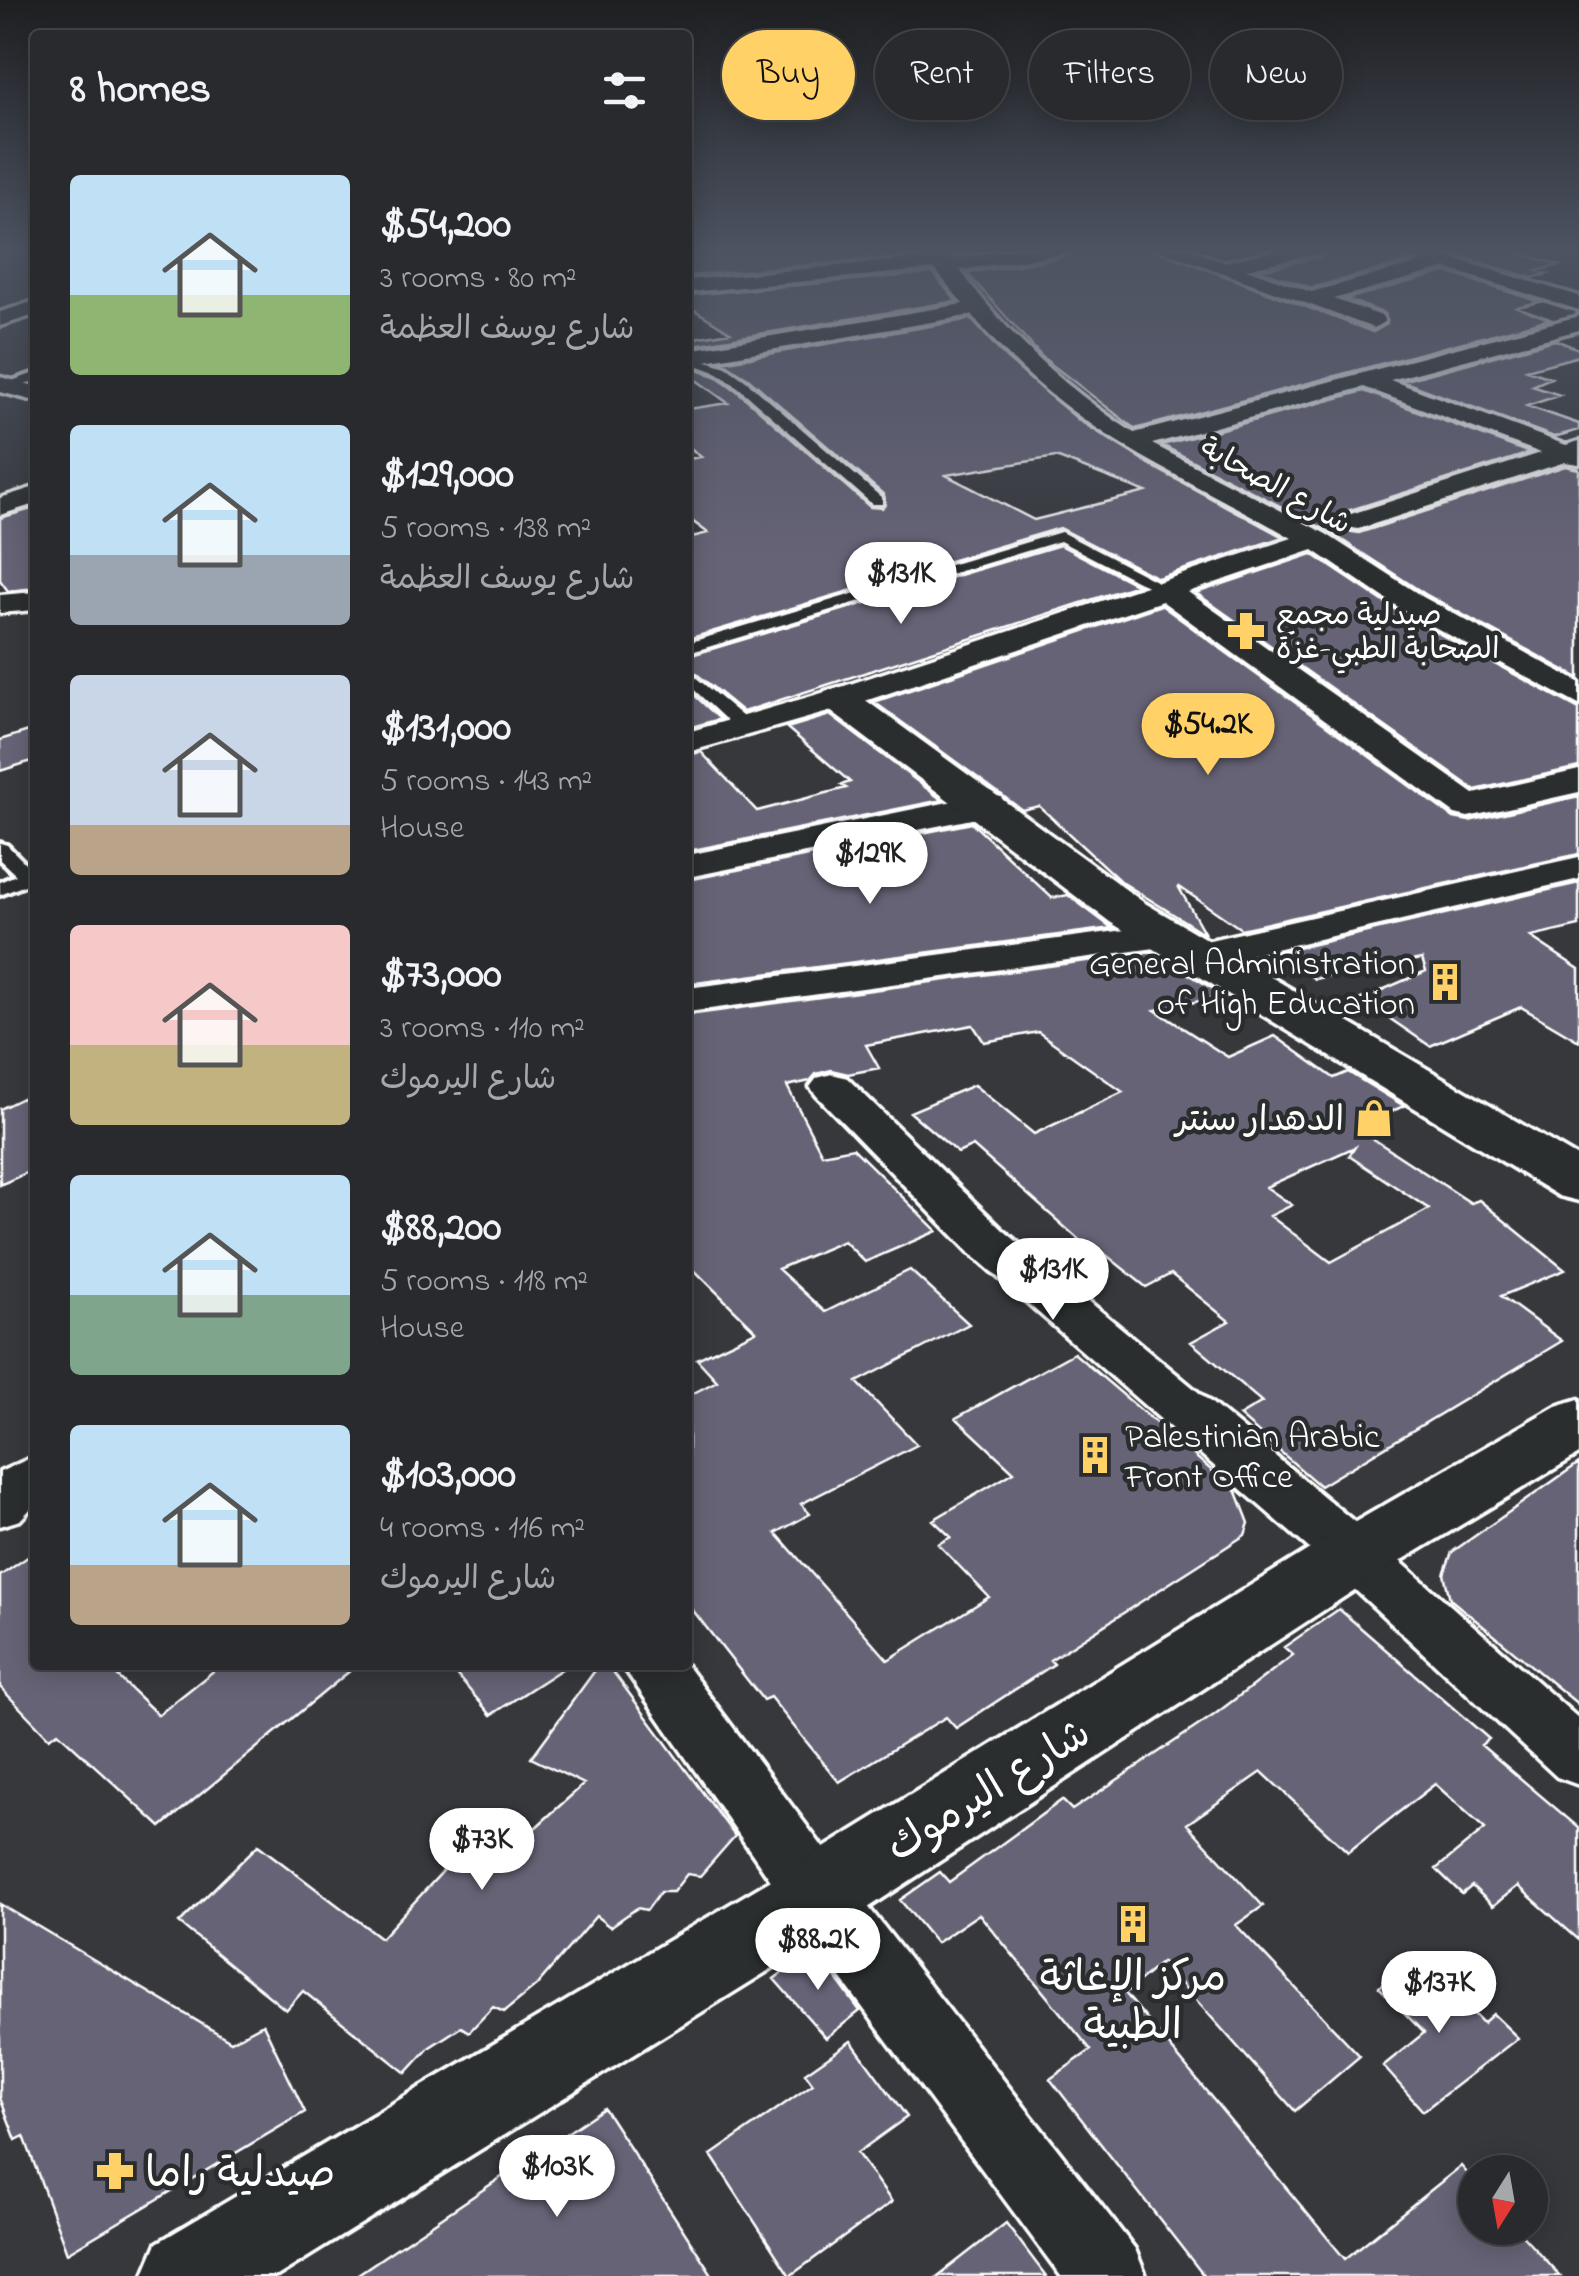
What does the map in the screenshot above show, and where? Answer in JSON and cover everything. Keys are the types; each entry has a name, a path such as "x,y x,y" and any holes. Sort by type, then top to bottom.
{"street":[{"name":"شارع الصحابة","path":"1021,354 1038,372 1130,442 1315,540 1409,601 1573,685"},
{"path":"1130,442 1463,354"},
{"path":"1367,380 1575,454"},
{"path":"3,384 30,392"},
{"path":"1358,521 1575,454"},
{"path":"0,507 30,496"},
{"path":"692,741 839,698 1315,540"},
{"path":"1166,590 1468,806 1577,784"},
{"path":"1,602 30,601"},
{"path":"839,698 988,806 1110,904 1579,1183"},
{"path":"692,865 988,806"},
{"path":"692,1000 1182,946 1579,868"},
{"path":"832,1087 986,1241 1355,1555 1579,1758"},
{"name":"شارع اليرموك","path":"190,2276 819,1895 1355,1555 1579,1423"},
{"path":"656,1670 819,1895 1108,2276"}],"lane":[{"path":"692,359 722,370 742,384 877,501"},
{"path":"3,384 30,378"},
{"path":"692,647 1061,536 1166,590"},
{"path":"692,680 743,726"},
{"path":"0,849 30,874"},
{"path":"0,889 30,875"}],"building":[{"path":"767,354 1003,354 1080,421 1159,470 1283,537 1158,578 1060,528 692,638 692,537 708,533 692,521 692,458 701,457 692,449 692,408 728,403 692,377 692,368 716,376 736,390 870,507 882,508 884,495 748,378 722,362","holes":["1056,457 1146,492 1034,520 946,475"]},
{"path":"1040,354 1417,354 1135,429"},
{"path":"1502,354 1579,354 1527,370 1551,378 1532,386 1560,395 1527,406 1579,424 1579,430 1554,437 1402,381"},
{"path":"1364,391 1530,453 1347,511 1341,523 1347,531 1359,533 1565,466 1579,469 1579,678 1425,594 1328,531 1162,445"},
{"path":"30,509 30,589 8,591 0,580 0,518"},
{"path":"1060,545 1137,585 743,712 692,670 692,655"},
{"path":"1312,554 1399,612 1579,709 1579,767 1475,790 1196,593"},
{"path":"1161,605 1454,818 1469,821 1579,796 1579,854 1241,929 1178,886 1205,934 1120,881 1039,806 1022,810 874,702"},
{"path":"692,693 720,719 692,727"},
{"path":"830,715 942,800 692,850 692,754 701,752 757,811 846,788 841,785 850,782 787,728"},
{"path":"30,731 30,762 0,771 0,740"},
{"path":"972,823 1052,898 1068,895 1112,928 692,983 692,879"},
{"path":"1579,883 1579,926 1531,937 1579,969 1579,1041 1521,1007 1430,1046 1361,999 1426,971 1422,959 1315,979 1276,953"},
{"path":"1152,952 1225,996 1155,1010 1228,1057 1275,1036 1334,1078 1348,1072 1404,1106 1369,1121 1375,1125 1361,1131 1471,1203 1479,1200 1565,1270 1501,1296 1562,1341 1320,1486 1239,1416 1262,1402 1191,1342 1229,1321 1171,1274 1146,1287 1100,1250 1094,1253 973,1146 958,1153 910,1112 974,1085 1034,1134 1123,1092 1038,1032 984,1042 973,1025 866,1045 879,1068 848,1074 831,1070 816,1074 810,1081 787,1086 822,1154 853,1148 937,1231 865,1262 844,1241 778,1269 825,1312 910,1270 969,1324 857,1382 917,1445 801,1504 810,1514 776,1533 888,1660 989,1597 938,1544 951,1537 933,1520 1014,1472 956,1418 1074,1353 1237,1492 1249,1523 1245,1535 1050,1660 1054,1664 956,1728 946,1717 839,1782 770,1697 763,1700 692,1609 692,1394 717,1381 697,1359 756,1331 692,1268 692,1014","holes":["1355,1147 1349,1156 1429,1209 1331,1262 1270,1216 1292,1205 1266,1187"]},
{"path":"30,1094 30,1171 0,1185 0,1109"},
{"path":"1579,1463 1579,1705 1450,1599 1444,1574 1452,1552"},
{"path":"30,1555 30,1670 111,1670 158,1715 215,1670 351,1670 161,1827 58,1732 49,1738 0,1687 0,1576"},
{"path":"1339,1609 1489,1739 1481,1745 1579,1828 1579,1940 1518,1886 1493,1906 1472,1886 1462,1894 1436,1869 1485,1829 1435,1784 1348,1852 1262,1772 1187,1824 1263,1906 1236,1925 1360,2056 1295,2111 1162,1962 1125,1993 1345,2259 1458,2168 1458,2245 1532,2245 1560,2276 1204,2276 1050,2079 1091,2050 979,1914 936,1943 900,1900 940,1872 949,1882 1062,1800 1072,1810 1214,1715 1293,1655 1284,1647"},
{"path":"452,1670 560,1670 491,1715"},
{"path":"595,1670 612,1670 735,1836 700,1876 687,1874 673,1892 660,1892 647,1910 637,1908 610,1927 596,1916 536,1986 504,2012 493,2007 469,2032 461,2027 430,2047 406,2073 303,1991 286,2010 179,1923 258,1845 381,1938 457,1856 484,1874 584,1784 531,1758"},
{"path":"0,1904 231,2041 263,2024 305,2112 67,2253 24,2136 16,2140 0,2098"},
{"path":"814,1948 860,2011 826,2038 774,1979"},
{"path":"1417,1956 1483,2023 1493,2014 1518,2038 1423,2111 1383,2066 1424,2033 1379,1987"},
{"path":"851,2041 907,2117 857,2153 892,2202 790,2276 711,2155 813,2084 805,2073"},
{"path":"604,2108 713,2276 355,2276"},
{"path":"1006,2223 1046,2276 938,2276"}],"place":[{"name":"صيدلية مجمع الصحابة الطبي-غزة","path":"1246,631"},
{"name":"General Administration of High Education","path":"1445,982"},
{"name":"الدهدار سنتر","path":"1374,1118"},
{"name":"Palestinian Arabic Front Office","path":"1095,1455"},
{"name":"مركز الإغاثة الطبية","path":"1133,1924"},
{"name":"صيدلية راما","path":"115,2171"}]}
